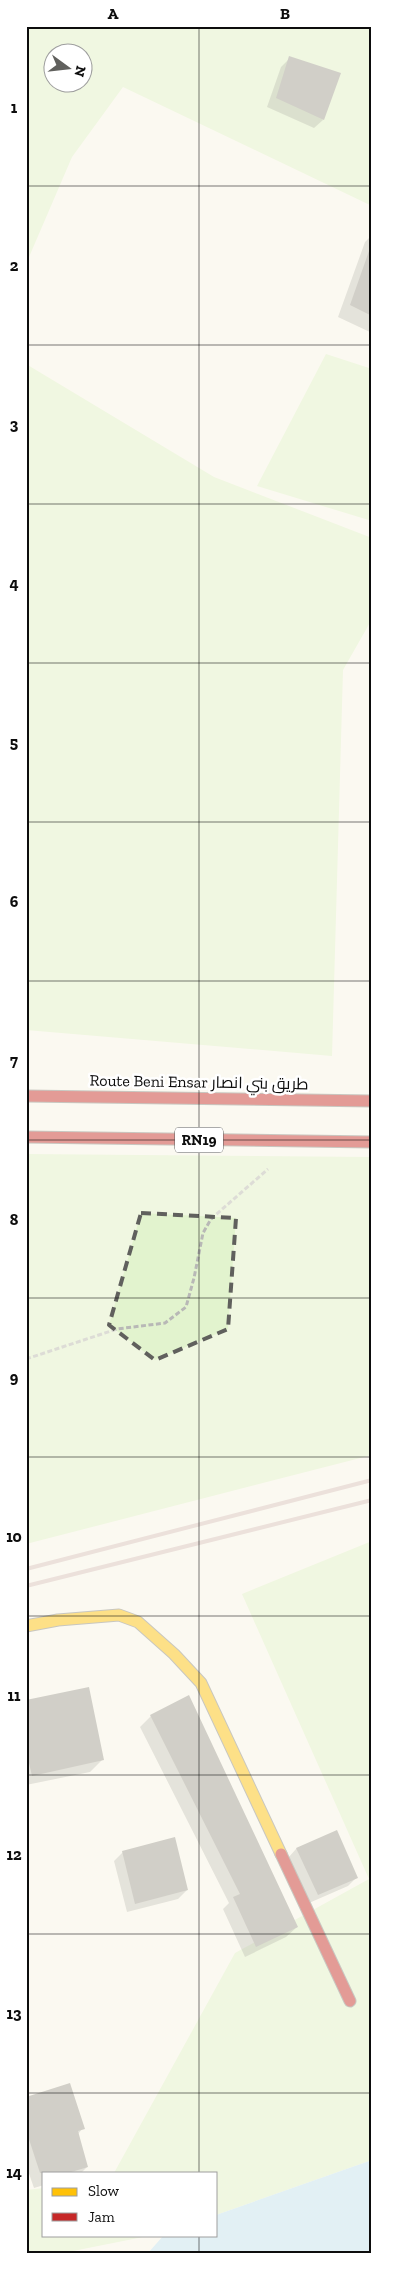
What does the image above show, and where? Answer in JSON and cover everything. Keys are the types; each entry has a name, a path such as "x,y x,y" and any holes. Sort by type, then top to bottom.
{"main road":[{"name":"Route Beni Ensar طريق بني انصار","path":"26,1096 372,1101"},
{"name":"RN19","path":"26,1137 372,1142"},
{"path":"26,1626 58,1620 119,1615 138,1622 174,1654 201,1683 350,2001"}],"path":[{"path":"26,1359 117,1330 165,1323 186,1308 203,1233 210,1219 272,1166"}],"highlighted area":[{"path":"141,1213 236,1218 228,1329 155,1360 109,1325"}],"green space":[{"path":"26,26 372,26 372,206 123,87 72,157 26,264"},
{"path":"326,354 372,369 372,521 257,486"},
{"path":"26,364 214,477 372,538 372,619 343,670 332,1056 26,1030"},
{"path":"26,1154 372,1157 372,1455 26,1544"},
{"path":"372,1541 372,2160 218,2214 218,2172 115,2172 235,1953 369,1879 242,1594"},
{"path":"42,2188 42,2236 148,2236 63,2253 26,2253 26,2190"}],"water":[{"path":"372,2160 372,2253 148,2253 163,2236 218,2236 218,2214"}],"building":[{"path":"289,56 341,73 324,120 276,98"},
{"path":"369,251 372,252 372,316 350,305"},
{"path":"89,1687 104,1760 32,1776 26,1750 26,1700"},
{"path":"189,1695 298,1927 256,1947 233,1897 240,1894 150,1715"},
{"path":"337,1830 358,1878 318,1895 296,1848"},
{"path":"175,1837 188,1890 135,1904 122,1851"},
{"path":"70,2083 85,2129 78,2131 88,2167 71,2172 40,2173 26,2130 26,2097"}],"railway":[{"path":"26,1569 372,1480"},
{"path":"26,1586 372,1500"}],"traffic: slow":[{"path":"26,1626 58,1620 119,1615 138,1622 174,1654 201,1683 281,1854"}],"traffic: jam":[{"path":"26,1096 372,1101"},
{"path":"26,1137 372,1142"},
{"path":"281,1854 350,2001"}]}
